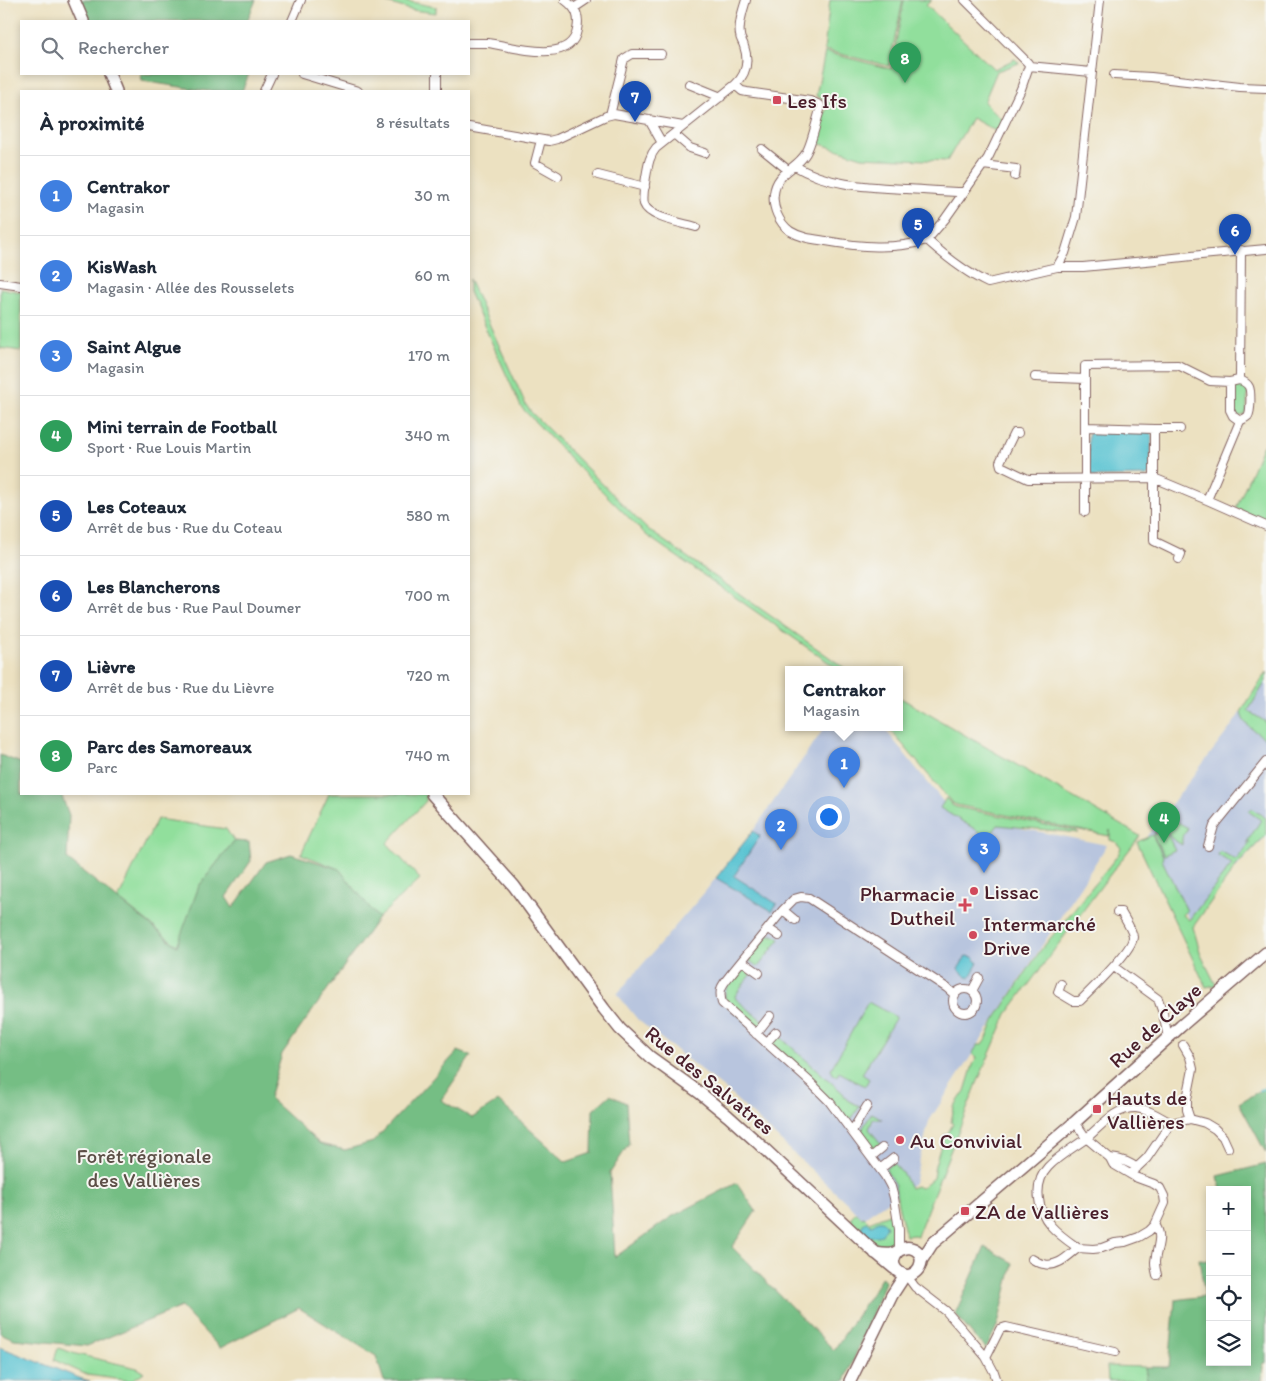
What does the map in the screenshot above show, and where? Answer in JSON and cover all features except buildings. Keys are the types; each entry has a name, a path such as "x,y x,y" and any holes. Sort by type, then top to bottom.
{"street":[{"path":"74,0 83,20"},
{"path":"292,20 301,0"},
{"path":"470,43 487,43 536,52 548,52 564,48 577,33 578,23 577,13 565,0"},
{"path":"574,8 586,0"},
{"path":"696,227 660,216 648,210 644,202 650,155 662,143 735,85 744,74 747,66 747,57 739,29 746,0"},
{"path":"965,0 1029,66"},
{"path":"1057,267 1064,253 1076,217 1100,0"},
{"path":"610,115 624,59 632,54 661,54"},
{"path":"735,85 742,91 810,101 820,105 807,152 803,158 780,178 776,186 774,205 778,218 788,230 803,237 863,247 889,247 927,240 945,219 983,165 999,136 1021,89 1029,66"},
{"path":"1029,66 1092,72"},
{"path":"108,75 116,90"},
{"path":"264,90 272,75"},
{"path":"305,75 355,90"},
{"path":"437,75 437,90"},
{"path":"1114,75 1161,78 1240,88 1266,88"},
{"path":"689,84 721,97"},
{"path":"470,127 549,141 610,115 618,114 683,126"},
{"path":"649,120 662,143"},
{"path":"674,134 690,148 705,153"},
{"path":"541,140 535,163 558,176"},
{"path":"762,149 791,168 846,184 868,187 964,192"},
{"path":"983,165 1016,169 1015,176"},
{"path":"598,175 645,187"},
{"path":"927,240 941,252 988,283 1057,267 1156,260 1266,249"},
{"path":"1239,378 1241,250"},
{"path":"0,283 20,286"},
{"path":"1085,512 1085,366 1178,365 1210,381 1230,382 1239,378"},
{"path":"1035,378 1085,379"},
{"path":"1207,500 1240,421 1247,417 1249,412 1249,386 1239,378"},
{"path":"1230,382 1230,410 1233,416 1240,421"},
{"path":"1084,427 1180,429"},
{"path":"1154,429 1154,540 1181,554 1179,559"},
{"path":"1018,433 1014,433 1000,462 1002,466 1028,479 1154,478 1266,526"},
{"path":"1208,846 1214,826 1266,762"},
{"name":"Rue des Salvatres","path":"433,795 514,886 620,1029 650,1057 728,1116 875,1253 901,1272"},
{"path":"906,1250 891,1186 871,1156 829,1101 722,1003 720,994 721,983 742,961 783,910 794,899 801,897 809,898 955,995"},
{"path":"783,910 795,920"},
{"path":"1061,984 1058,992 1074,1001 1080,1001 1114,967 1132,941 1133,935 1121,912 1117,912"},
{"path":"769,929 778,936"},
{"name":"Rue de Claye","path":"906,1250 919,1250 932,1244 1075,1122 1266,952"},
{"path":"742,961 759,973"},
{"path":"1114,967 1158,999 1168,1038"},
{"path":"972,991 979,978"},
{"path":"964,989 972,991 976,996 977,1003 973,1010 966,1013 958,1011 953,1002 957,992 964,989"},
{"path":"756,1034 770,1016"},
{"path":"766,1042 776,1032"},
{"path":"1183,1045 1190,1057 1193,1069 1187,1099 1187,1110 1190,1119"},
{"path":"852,1131 867,1106"},
{"path":"1110,1158 1112,1164 1160,1188 1165,1203 1155,1224 1149,1231 1139,1237 1125,1242 1115,1242 1102,1248 1078,1248 1063,1238 1050,1225 1040,1208 1039,1185 1047,1167 1119,1111 1136,1108 1154,1113 1171,1123 1190,1119 1205,1123 1223,1137 1228,1148"},
{"path":"1075,1122 1086,1138 1110,1158 1131,1163 1137,1168"},
{"path":"1130,1174 1147,1158 1171,1123"},
{"path":"871,1156 882,1148"},
{"path":"880,1169 894,1158"},
{"path":"1155,1224 1159,1229 1160,1237 1155,1264 1157,1275"},
{"name":"Rue de Claye","path":"920,1265 932,1244"},
{"path":"1032,1259 1045,1265 1053,1265 1078,1248"},
{"path":"906,1250 893,1259 901,1272 917,1288 946,1311 986,1357 997,1381"},
{"path":"875,1253 888,1254 906,1250 918,1253 920,1265 917,1274 917,1288"},
{"path":"901,1272 914,1274 920,1265"},
{"path":"850,1381 893,1294 901,1272"},
{"path":"893,1294 904,1288 917,1288"},
{"path":"986,1357 1000,1329 1006,1326 1115,1352"}],"shaded area":[{"path":"1266,673 1266,837 1189,919 1147,836 1231,727"},
{"path":"822,731 886,731 954,815 1107,845 929,1121 914,1183 863,1218 726,1090 638,1020 617,994 704,893 753,831"}],"green space":[{"path":"79,0 256,0 247,20 89,20"},
{"path":"377,0 401,0 436,7 436,13 411,10"},
{"path":"830,0 903,0 889,66 824,50"},
{"path":"904,0 932,0 926,5 994,69 1015,59 1019,63 997,71 984,102 1004,122 999,133 972,118 947,161 862,157 814,142 820,118 828,108 827,101 816,96 825,52 891,69"},
{"path":"141,75 249,75 242,90 200,90 142,81"},
{"path":"470,281 526,405 531,412 646,528 842,666 834,666 646,535 521,407 470,294"},
{"path":"0,288 20,292 20,351 0,348"},
{"path":"1237,384 1243,384 1248,391 1246,413 1241,416 1233,412 1233,389"},
{"path":"1263,445 1266,447 1266,522 1236,508"},
{"path":"1266,672 1266,681 1248,711 1266,722 1266,739 1244,721 1241,712"},
{"path":"903,699 1140,836 1007,1014 978,1081 917,1236 906,1236 895,1185 886,1170 887,1167 893,1163 903,1174 910,1188 916,1186 921,1188 933,1178 944,1135 948,1133 953,1124 951,1122 954,1107 965,1091 977,1058 972,1054 978,1045 982,1045 987,1038 994,1021 1040,951 1118,855 1121,848 1116,842 1110,840 1110,830 1109,836 952,803 891,731 903,731"},
{"name":"Forêt régionale des Vallières","path":"0,755 20,763 20,795 61,795 69,815 67,859 177,946 199,886 234,841 249,842 251,861 226,897 233,908 266,862 291,854 339,869 378,918 282,1054 269,1098 320,1144 345,1150 373,1142 458,1051 471,1056 441,1100 472,1118 498,1101 566,1162 592,1153 593,1110 610,1095 626,1103 629,1144 610,1173 615,1257 671,1217 737,1183 756,1211 732,1247 834,1350 882,1277 885,1282 845,1381 384,1381 376,1356 299,1308 220,1348 181,1307 87,1346 14,1339 0,1333"},
{"path":"329,795 426,795 426,801 387,843 420,879 378,918 339,869 301,854"},
{"path":"946,798 956,807 1077,831 1078,833 998,825 992,833 983,834 940,808"},
{"path":"1252,809 1266,818 1266,835 1237,865 1193,927 1201,955 1216,985 1206,987 1137,842 1152,835 1187,911 1183,915 1189,920 1232,864 1218,855 1220,851 1236,860 1250,843 1247,842 1261,820 1248,811"},
{"path":"1169,817 1188,828 1182,838 1182,845 1171,838 1166,828 1154,833"},
{"path":"157,819 226,829 234,841 199,886 178,946 118,899"},
{"path":"1165,830 1175,850 1164,855 1153,835"},
{"path":"768,935 773,935 780,939 758,967 749,959"},
{"path":"743,966 752,972 735,996 736,999 763,1021 755,1030 726,1004 725,993 727,988"},
{"path":"868,1002 896,1017 862,1074 869,1079 865,1086 839,1072 837,1076 833,1074 831,1069"},
{"path":"778,1035 843,1093 847,1100 860,1106 852,1118 847,1119 772,1045 772,1042"},
{"path":"1266,1087 1266,1153 1239,1103"},
{"path":"872,1113 882,1119 873,1119 869,1129 882,1145 872,1152 860,1136"},
{"path":"1266,1164 1266,1363 1263,1363 1262,1381 1147,1381 1145,1367 1169,1367 1175,1300 1205,1296 1199,1259 1206,1260 1206,1366 1251,1366 1251,1186 1220,1186 1218,1176"},
{"path":"856,1212 869,1222 891,1213 895,1240 885,1248 885,1251 881,1251 853,1226 851,1217"},
{"path":"985,1247 1013,1263 998,1324 986,1349 955,1314"},
{"path":"58,1348 137,1368 144,1372 131,1381 87,1375 54,1360"},
{"path":"1107,1366 1145,1367 1147,1381 1108,1381"}],"water":[{"path":"1094,430 1150,432 1152,435 1150,473 1147,476 1093,477 1089,472 1088,436"},
{"path":"753,831 760,836 734,876 777,904 772,911 716,878"},
{"path":"966,956 973,957 978,963 970,977 966,977 958,969"},
{"path":"882,1221 887,1226 882,1235 864,1235 861,1229 863,1224 866,1222 872,1225"},
{"path":"0,1347 82,1379 90,1381 0,1381"}],"waterway":[{"path":"1259,1090 1266,1088"}],"place":[{"name":"Parc des Samoreaux","path":"905,83"},
{"name":"Les Ifs","path":"777,100"},
{"name":"Lièvre","path":"635,122"},
{"name":"Les Coteaux","path":"918,249"},
{"name":"Les Blancherons","path":"1235,255"},
{"name":"Centrakor","path":"844,788"},
{"name":"Mini terrain de Football","path":"1164,843"},
{"name":"KisWash","path":"781,850"},
{"name":"Saint Algue","path":"984,873"},
{"name":"Lissac","path":"974,891"},
{"name":"Pharmacie Dutheil","path":"965,905"},
{"name":"Intermarché Drive","path":"973,935"},
{"name":"Hauts de Vallières","path":"1097,1109"},
{"name":"Au Convivial","path":"900,1140"},
{"name":"ZA de Vallières","path":"965,1211"}]}
